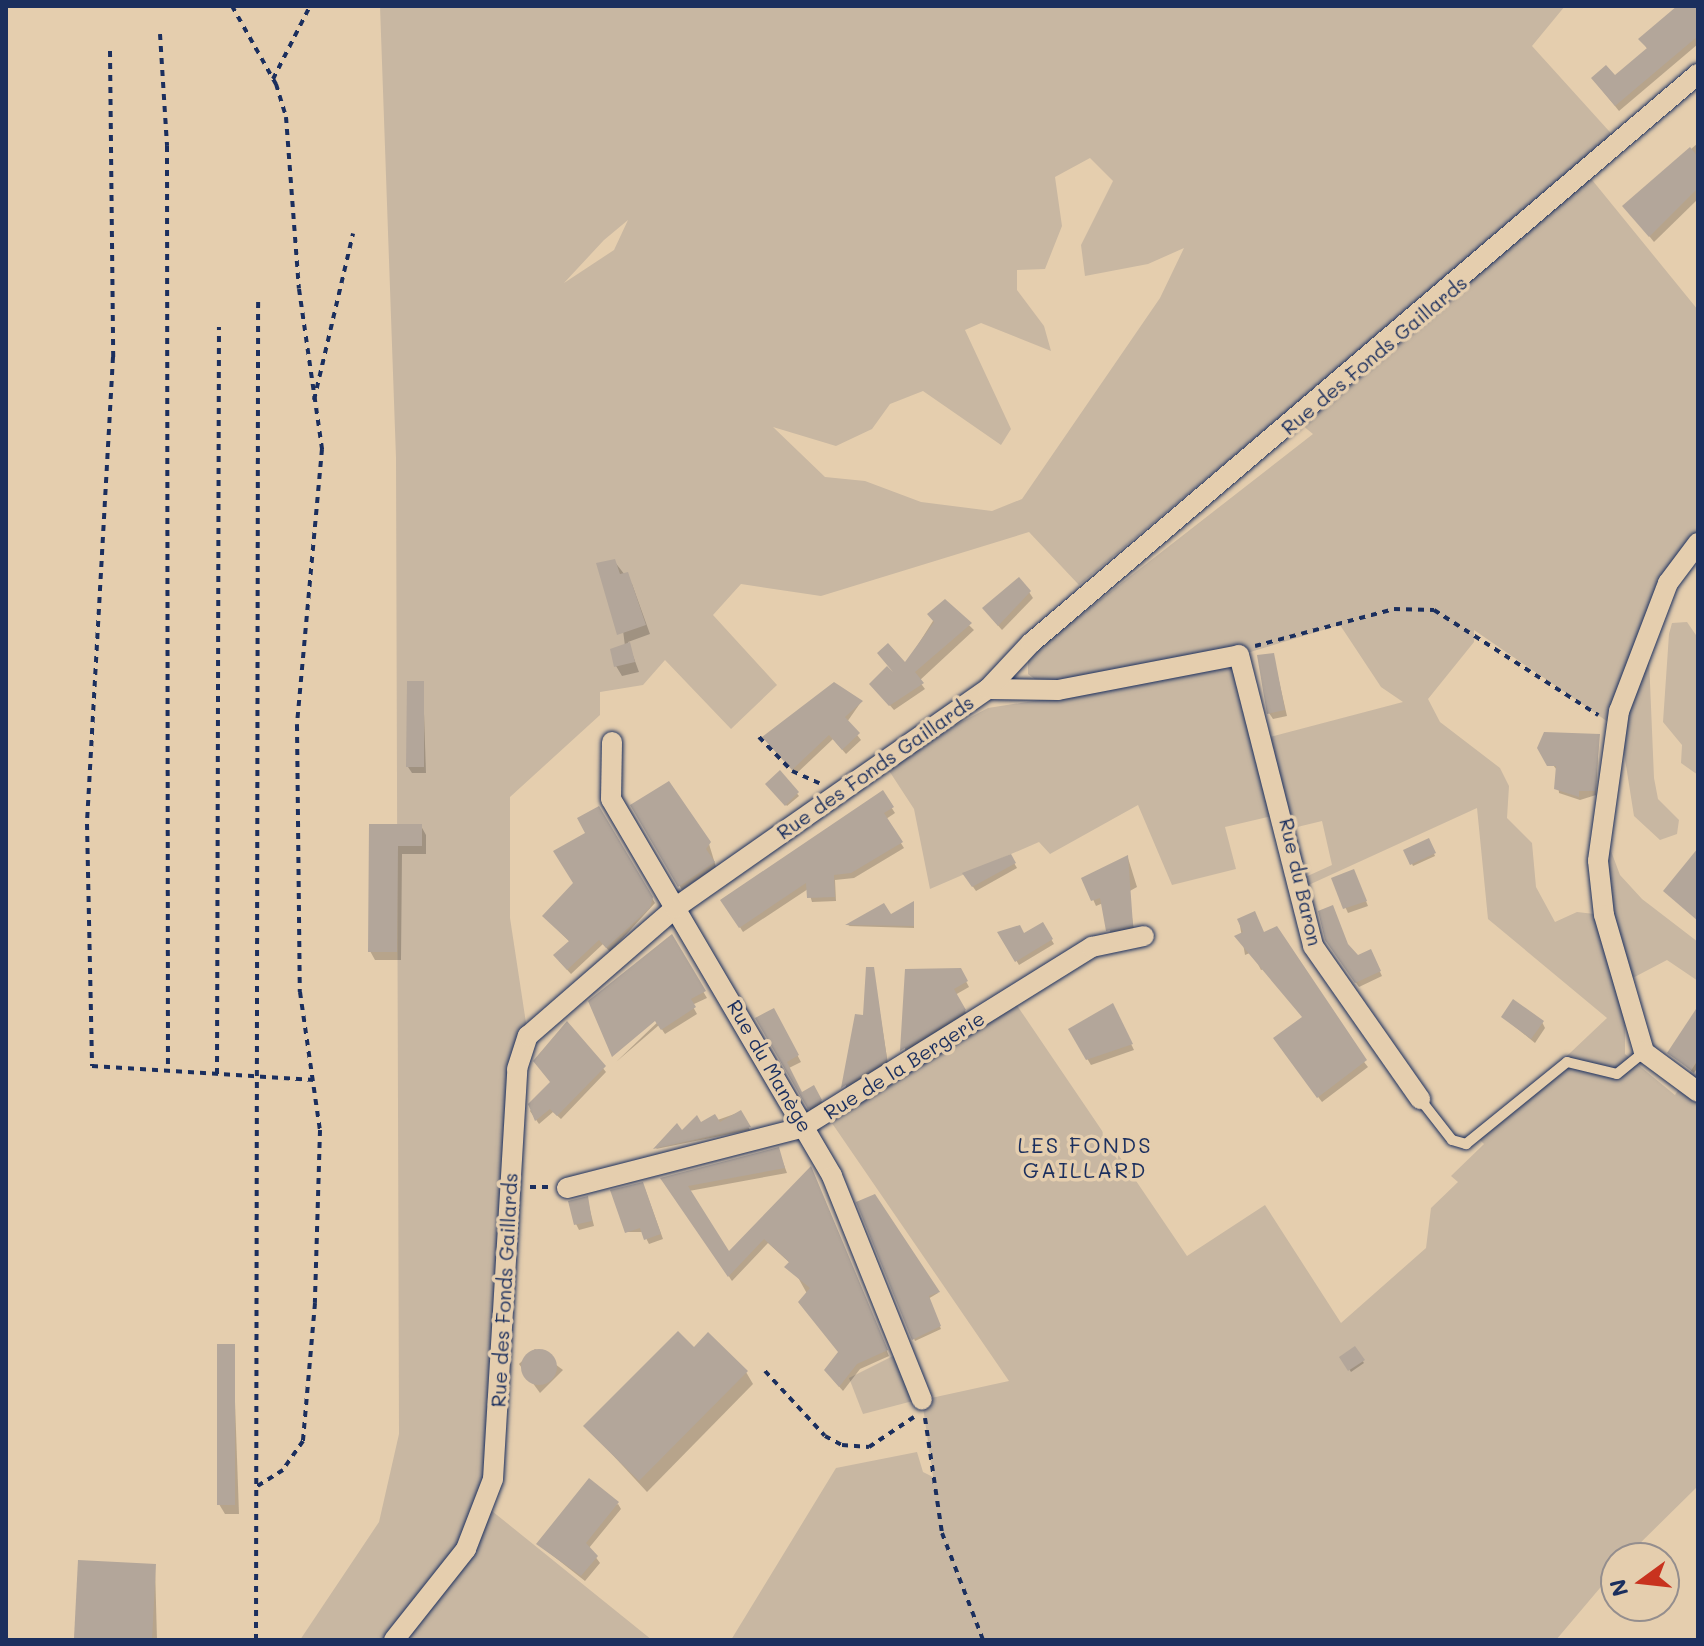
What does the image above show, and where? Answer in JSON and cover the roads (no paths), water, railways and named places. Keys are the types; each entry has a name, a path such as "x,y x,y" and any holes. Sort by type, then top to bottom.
{"street":[{"name":"Rue des Fonds Gaillards","path":"394,1640 466,1549 487,1507 517,1069 528,1036 675,908 988,689 1031,643 1698,74"},
{"path":"1698,543 1655,612 1617,728 1598,861 1604,915 1644,1052 1698,1092"},
{"name":"Rue du Baron","path":"988,689 1058,690 1239,655 1313,946 1420,1099"},
{"name":"Rue du Manège","path":"612,742 611,799 801,1128 832,1176 922,1400"},
{"name":"Rue de la Bergerie","path":"567,1188 801,1128 1092,947 1144,936"}],"lane":[{"name":"Rue du Baron","path":"1420,1099 1452,1140 1466,1144 1567,1062 1617,1074 1644,1052"}],"district":[{"name":"LES FONDS GAILLARD","path":"1085,1156"}]}
